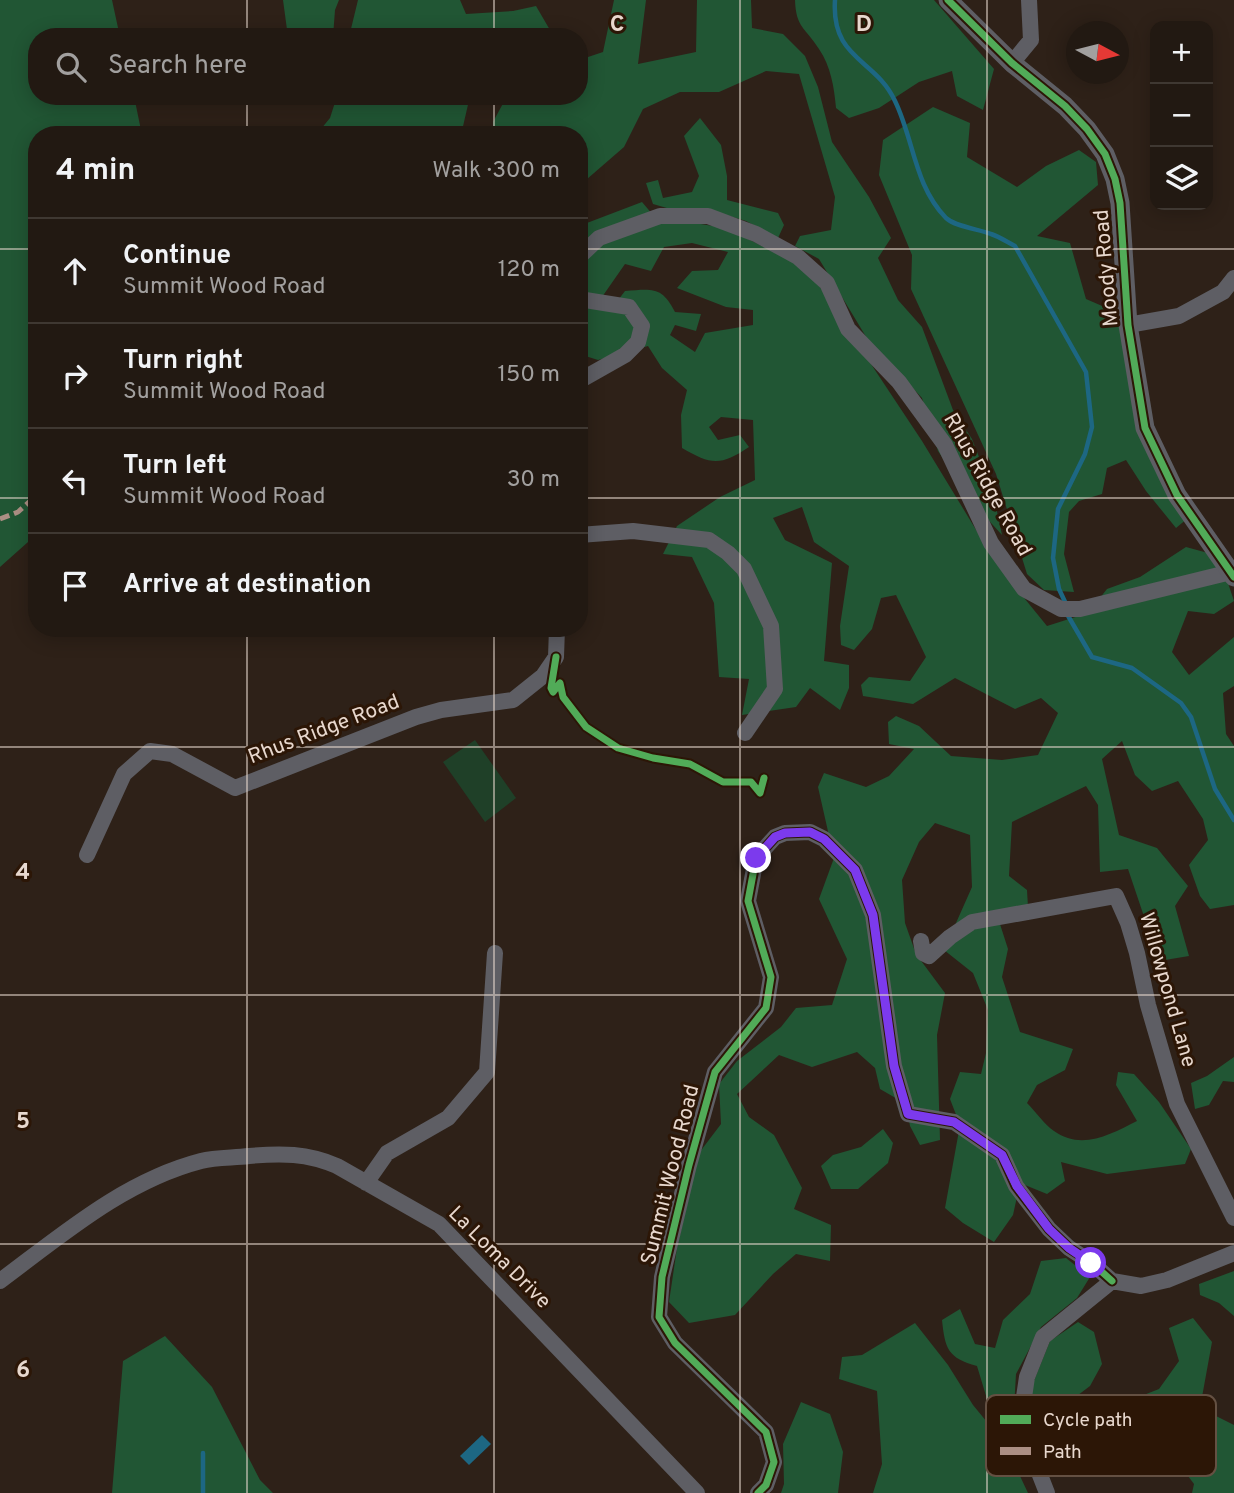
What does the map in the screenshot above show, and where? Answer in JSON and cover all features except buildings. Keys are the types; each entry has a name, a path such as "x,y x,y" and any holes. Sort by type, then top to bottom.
{"street":[{"name":"Moody Road","path":"948,0 1012,63 1065,106 1087,129 1105,154 1115,179 1120,203 1128,325 1145,428 1177,495 1233,575"},
{"path":"1012,63 1031,40 1029,0"},
{"name":"Rhus Ridge Road","path":"588,249 600,238 660,216 708,216 756,234 798,257 827,283 848,329 899,382 945,445 991,543 1024,589 1061,609 1080,610 1233,575"},
{"path":"1128,325 1179,316 1223,292 1234,278"},
{"path":"588,300 629,307 642,326 638,342 625,355 588,376"},
{"path":"588,534 634,531 709,540 728,553 744,569 771,626 775,689 745,733"},
{"name":"Rhus Ridge Road","path":"87,855 124,774 150,751 172,754 235,788 416,717 441,710 513,700 543,676 556,657 557,637"},
{"name":"Summit Wood Road","path":"758,1493 766,1485 774,1462 766,1432 675,1343 659,1317 662,1277 715,1072 766,1008 771,977 748,901 756,858 775,837 785,833 810,832 824,839 855,870 873,915 894,1066 908,1114 954,1122 1002,1155 1017,1186 1049,1229 1112,1282"},
{"name":"Willowpond Lane","path":"921,941 923,953 929,956 972,922 1116,896 1138,953 1148,1005 1177,1104 1234,1217"},
{"path":"366,1183 387,1153 448,1118 487,1072 495,953"},
{"name":"La Loma Drive","path":"0,1281 137,1185 202,1161 269,1154 298,1154 320,1158 419,1210 439,1224 696,1493"},
{"path":"1024,1395 1027,1377 1043,1337 1112,1282 1141,1286 1167,1280 1234,1253"},
{"path":"1040,1476 1047,1493"}],"green space":[{"path":"0,0 112,0 118,28 28,28 28,105 136,105 140,126 28,126 28,542 0,567"},
{"path":"283,0 339,0 334,28 287,28"},
{"path":"358,0 460,0 466,14 513,11 536,6 549,28 351,28"},
{"path":"614,0 646,0 638,64 696,52 697,0 751,0 752,28 783,34 805,56 818,87 832,142 869,197 891,238 878,258 898,300 922,327 953,410 972,439 993,493 1002,535 972,502 938,451 922,398 868,340 819,259 795,246 800,236 831,230 835,197 799,74 766,71 719,92 680,92 643,109 624,147 588,178 588,126 493,126 502,105 588,105 588,57 603,52"},
{"path":"795,0 934,0 994,69 983,110 957,96 952,71 919,82 879,108 849,118 836,108 829,70 819,49 799,22"},
{"path":"334,105 468,105 463,126 323,126 330,118"},
{"path":"933,107 970,123 967,157 1017,187 1046,166 1079,150 1096,162 1098,185 1037,236 1070,243 1086,299 1123,315 1129,358 1188,518 1176,528 1146,491 1126,460 1107,468 1102,494 1079,501 1069,512 1064,554 1074,592 1044,590 1027,574 996,474 911,289 912,255 879,175 883,140"},
{"path":"700,118 721,145 727,176 727,200 778,213 784,225 778,238 746,221 726,215 677,211 653,204 646,183 658,180 663,198 692,192 699,176 684,136"},
{"path":"642,202 659,222 688,222 726,228 808,269 922,441 981,538 1047,626 1088,613 1107,589 1140,577 1186,547 1219,556 1234,601 1214,614 1188,611 1172,652 1189,675 1234,637 1234,686 1223,693 1226,734 1234,746 1234,905 1210,909 1200,896 1189,865 1208,840 1203,819 1178,781 1152,791 1135,775 1122,741 1102,759 1119,835 1157,848 1188,886 1175,906 1189,956 1159,961 1128,869 1100,872 1098,805 1086,786 1012,822 1009,876 1027,890 1028,907 999,921 1008,949 1002,977 1020,1032 1073,1049 1065,1070 1037,1085 1027,1103 1050,1128 1065,1137 1075,1140 1096,1138 1137,1121 1116,1085 1118,1072 1134,1074 1159,1102 1191,1149 1185,1164 1107,1174 1061,1162 1065,1181 1047,1194 1020,1183 1013,1215 994,1242 945,1208 960,1125 950,1099 960,1072 981,1074 986,1053 988,1010 973,973 944,950 972,887 970,835 935,823 919,842 902,880 905,923 916,954 945,993 937,1035 940,1140 920,1145 910,1126 906,1104 880,1089 875,1068 857,1052 812,1067 779,1055 737,1094 749,1117 774,1135 802,1188 794,1209 831,1225 830,1261 796,1254 773,1274 735,1315 689,1323 669,1302 677,1248 699,1153 721,1124 719,1084 737,1061 781,1027 796,1008 832,1005 847,959 819,899 834,858 818,787 824,773 866,787 889,776 914,749 889,744 888,722 896,716 919,726 951,756 1002,760 1038,755 1058,713 1041,698 1015,709 955,678 913,704 863,696 861,685 869,677 910,681 926,657 896,595 881,598 872,629 854,650 841,645 840,626 849,566 814,542 802,507 773,518 785,540 832,563 824,661 849,665 849,688 840,710 810,688 796,707 742,715 749,679 719,677 714,603 692,557 663,554 677,526 720,497 755,480 753,420 721,417 709,427 718,440 740,435 749,447 731,458 709,460 682,448 681,415 687,390 662,368 648,346 598,360 588,357 588,306 612,308 625,291 661,293 675,312 701,314 696,331 675,325 670,335 695,352 705,333 753,325 753,310 726,307 677,288 692,271 718,270 728,252 692,243 664,247 651,271 625,264 602,297 588,294 588,259 593,248 588,246 588,223"},
{"path":"475,740 516,798 485,822 443,762"},
{"path":"1234,1057 1234,1082 1223,1081 1209,1105 1195,1109 1191,1083 1207,1076"},
{"path":"883,1129 893,1143 888,1163 858,1189 831,1189 821,1166 833,1155 861,1147"},
{"path":"1066,1258 1090,1277 1077,1298 1041,1327 1016,1374 1015,1395 986,1396 977,1366 960,1360 950,1351 942,1320 960,1309 975,1344 995,1348 1003,1320 1030,1294 1041,1261"},
{"path":"1234,1271 1234,1316 1219,1303 1200,1295 1199,1284"},
{"path":"1193,1318 1212,1342 1202,1395 1144,1395 1159,1389 1179,1361 1169,1328"},
{"path":"1078,1322 1094,1332 1102,1364 1090,1386 1078,1395 1032,1395 1033,1383 1050,1341"},
{"path":"915,1323 986,1421 986,1476 1020,1476 1028,1493 873,1493 882,1464 877,1391 839,1379 842,1357 862,1355"},
{"path":"165,1336 212,1387 260,1480 273,1493 112,1493 123,1361"},
{"path":"801,1402 830,1414 843,1452 838,1493 781,1493 784,1484 783,1444"},
{"path":"1216,1416 1234,1425 1234,1493 1192,1493 1194,1484 1188,1476 1216,1476"}],"water":[{"path":"482,1435 491,1444 469,1465 460,1456"}],"waterway":[{"path":"835,0 840,35 856,57 887,87 895,101 921,177 935,205 950,221 994,235 1015,246 1086,372 1092,427 1085,454 1058,509 1053,558 1059,589 1066,604"},
{"path":"1067,614 1092,657 1132,668 1181,703 1191,717 1215,789 1234,820"},
{"path":"203,1453 203,1493"}],"marked path":[{"path":"0,519 18,512 28,503"}],"cycle path":[{"path":"948,0 1012,63 1065,106 1087,129 1105,154 1115,179 1120,203 1128,325 1145,428 1177,495 1234,577"},
{"path":"556,657 551,688 553,692 560,683 563,697 586,727 618,748 653,758 690,764 723,782 751,782 760,793 764,778"},
{"path":"758,1493 766,1485 774,1462 766,1432 675,1343 659,1317 662,1277 715,1072 766,1008 771,977 748,901 756,858 775,837 785,833 810,832 824,839 855,870 873,915 894,1066 908,1114 954,1122 1002,1155 1016,1186 1049,1229 1112,1281"}],"route":[{"path":"756,858 775,837 785,833 810,832 824,839 855,870 873,915 894,1066 908,1114 954,1122 1002,1155 1017,1186 1049,1229 1069,1248 1091,1263"}]}
